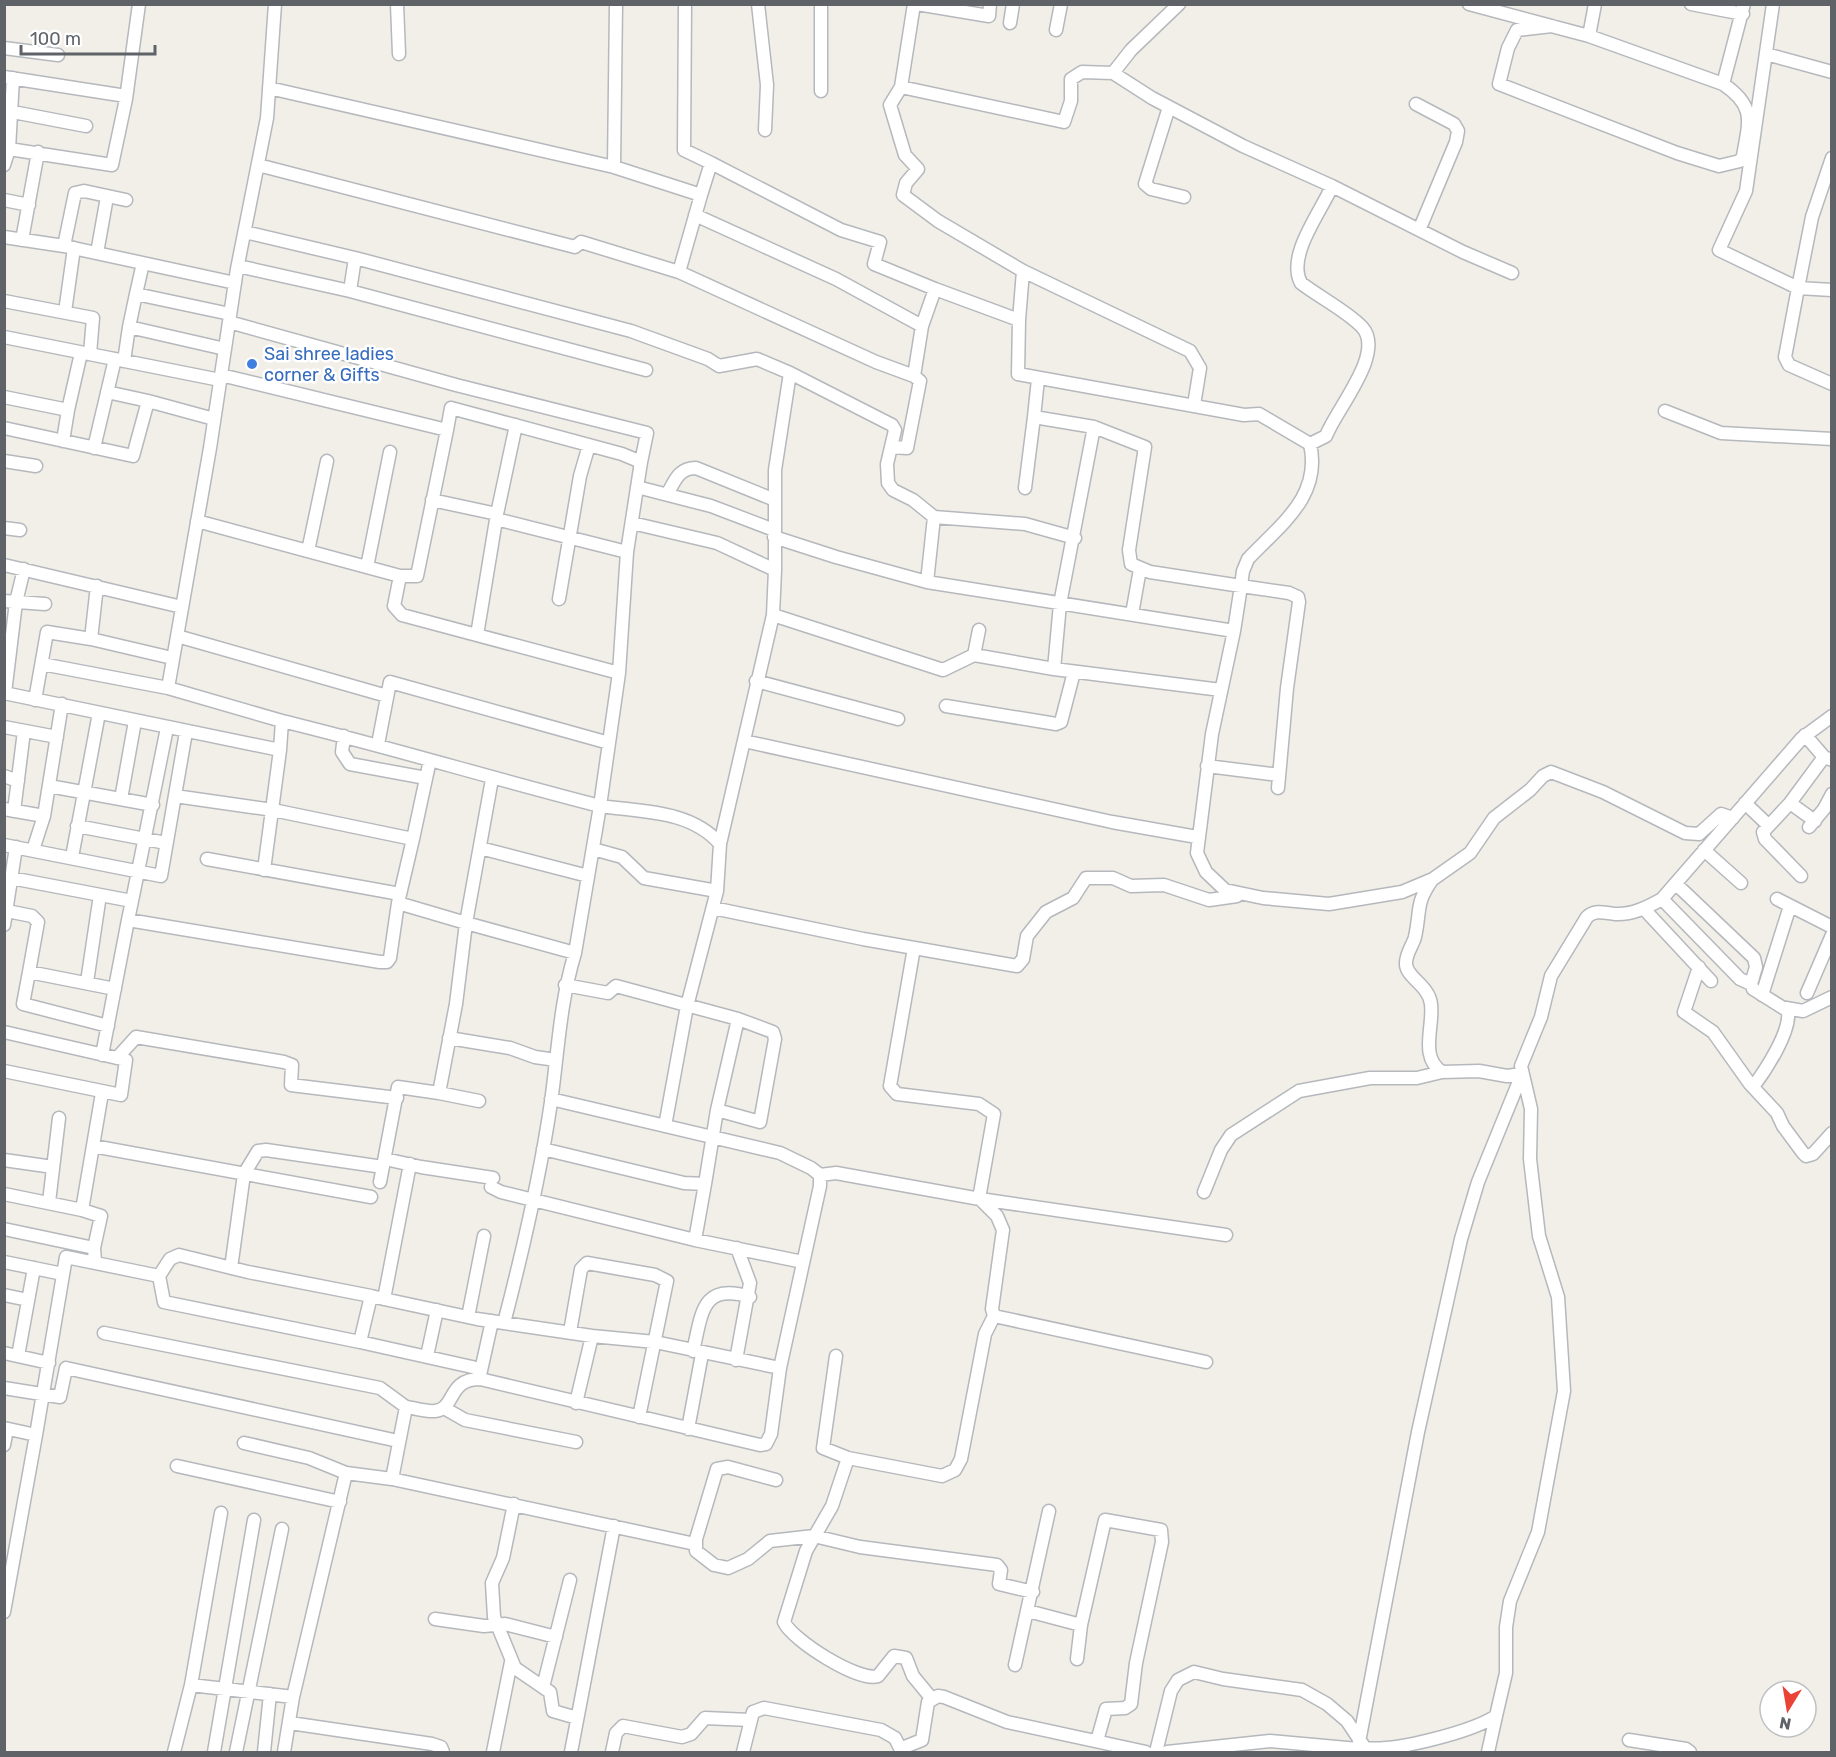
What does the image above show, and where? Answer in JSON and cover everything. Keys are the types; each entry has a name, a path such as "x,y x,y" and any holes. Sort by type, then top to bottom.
{"street":[{"path":"9,149 112,165 126,96 139,4"},
{"path":"168,688 235,283 267,118 275,4"},
{"path":"397,4 399,54"},
{"path":"614,167 616,4"},
{"path":"684,4 684,150 841,230 880,242 874,264 1019,320"},
{"path":"758,4 767,85 765,130"},
{"path":"820,92 821,4"},
{"path":"990,4 989,16 916,4 901,87 890,105 905,155 918,169 906,183 903,195 938,221 1023,271 1190,351 1200,368 1194,405"},
{"path":"1010,23 1013,4"},
{"path":"1056,30 1061,4"},
{"path":"1113,73 1131,50 1179,4"},
{"path":"1469,4 1552,26 1589,36 1723,84 1739,95 1745,105 1748,124 1743,156 1740,161 1719,166 1668,150 1499,84 1508,48 1517,30 1552,26"},
{"path":"1589,36 1595,4"},
{"path":"1691,4 1743,9 1723,84"},
{"path":"1773,4 1746,191 1719,250 1798,288 1832,290"},
{"path":"4,48 58,55"},
{"path":"1766,54 1832,72"},
{"path":"901,87 1064,122 1071,101 1071,79 1082,72 1113,73 1122,81 1169,108 1243,146 1420,228 1463,252 1512,273"},
{"path":"4,165 9,149 13,112 9,78 126,96"},
{"path":"269,88 614,167 701,195"},
{"path":"1416,104 1454,124 1458,131 1456,142 1420,228"},
{"path":"1169,108 1145,184 1150,189 1184,197"},
{"path":"13,112 86,126"},
{"path":"22,240 38,152"},
{"path":"1832,158 1812,217 1787,362 1832,384"},
{"path":"679,272 711,164"},
{"path":"258,165 575,247 581,242 679,272 876,362 914,376 920,381 907,448 892,447"},
{"path":"1310,444 1326,436 1370,352 1369,338 1362,327 1301,283 1296,274 1297,261 1306,239 1332,186"},
{"path":"65,312 75,193 126,200"},
{"path":"97,253 107,196"},
{"path":"4,200 28,205"},
{"path":"695,215 836,279 922,326"},
{"path":"245,232 355,258 631,331 708,359 719,366 757,359 887,422 895,430 887,464 888,483 893,490 914,501 934,517 1025,524 1075,538"},
{"path":"4,237 69,247 235,283"},
{"path":"350,291 355,258"},
{"path":"94,448 107,392 129,327 143,263"},
{"path":"238,266 350,291 646,370"},
{"path":"1023,271 1018,374 1244,415 1259,414 1310,444"},
{"path":"914,376 922,326 935,289"},
{"path":"136,294 230,318 456,385 646,433 627,552 619,673 600,806 575,953 565,985 543,1149 525,1240 480,1374"},
{"path":"4,301 93,318 86,354 68,410 63,441"},
{"path":"129,327 225,349"},
{"path":"4,337 220,378 447,430"},
{"path":"665,1126 687,1006 717,891 720,844 773,615 775,470 784,428 790,373"},
{"path":"1025,488 1038,379"},
{"path":"107,392 214,418"},
{"path":"4,397 68,410"},
{"path":"4,429 133,456 148,401"},
{"path":"197,521 400,576 417,576 451,408 622,454 641,462 640,467"},
{"path":"1665,411 1721,433 1832,439"},
{"path":"1034,417 1094,427 1145,447 1129,550 1131,564 1140,569 1289,593 1298,597 1278,788"},
{"path":"477,635 497,516 516,425"},
{"path":"1054,669 1060,604 1075,538 1094,427"},
{"path":"1310,444 1313,470 1307,494 1248,559 1243,571 1207,766 1197,837 1197,858 1206,872 1226,890 1246,895 1329,904 1390,896 1433,879 1470,853 1494,818 1530,790 1543,776 1551,772 1603,792 1685,834 1699,834 1721,814 1733,818"},
{"path":"559,598 580,476 589,445"},
{"path":"367,567 390,452"},
{"path":"4,461 36,466"},
{"path":"308,551 327,461"},
{"path":"668,493 677,476 688,468 696,468 775,500"},
{"path":"637,487 668,493 711,506 836,557 927,582 1233,631"},
{"path":"432,500 627,552"},
{"path":"927,582 934,517"},
{"path":"632,523 717,543 775,570"},
{"path":"4,528 20,530"},
{"path":"4,565 182,607"},
{"path":"24,569 10,602 5,693 280,750"},
{"path":"1132,614 1140,569"},
{"path":"400,576 394,606 402,615 619,673"},
{"path":"91,639 97,586"},
{"path":"10,602 45,604"},
{"path":"773,615 943,670 974,655 1074,672 1221,690"},
{"path":"974,655 979,630"},
{"path":"35,700 48,632 91,639 172,658"},
{"path":"177,636 387,696"},
{"path":"42,664 168,688 282,721 378,744 492,779 600,806 673,816 696,823 720,844"},
{"path":"946,706 1008,717 1061,723 1074,672"},
{"path":"756,681 898,719"},
{"path":"378,744 390,682 609,743"},
{"path":"33,850 44,816 62,704"},
{"path":"72,857 82,791 99,712"},
{"path":"1488,1752 1506,1673 1506,1627 1510,1601 1538,1532 1564,1391 1558,1297 1539,1236 1530,1159 1531,1109 1522,1074 1522,1060 1541,1017 1551,976 1587,917 1596,912 1618,914 1644,909 1662,899 1805,735 1832,716"},
{"path":"121,799 135,721"},
{"path":"264,870 282,721"},
{"path":"4,726 57,737"},
{"path":"102,1055 167,728"},
{"path":"24,731 18,781 9,810 44,816"},
{"path":"4,925 11,878 10,846 161,876 186,732"},
{"path":"1801,876 1765,838 1763,832 1828,758 1805,735"},
{"path":"345,736 342,752 350,764 426,778"},
{"path":"744,741 1112,822 1197,837"},
{"path":"128,920 387,962 390,958 399,899 430,760"},
{"path":"1207,766 1279,775"},
{"path":"4,776 18,781"},
{"path":"439,1093 492,779"},
{"path":"49,786 153,805"},
{"path":"1790,803 1812,824 1832,794"},
{"path":"175,796 273,810 413,839"},
{"path":"1745,803 1768,825"},
{"path":"77,826 166,843"},
{"path":"480,848 588,876"},
{"path":"593,849 622,857 644,878 717,891"},
{"path":"1704,850 1741,883"},
{"path":"207,859 399,899 466,924 575,953"},
{"path":"11,878 132,901"},
{"path":"713,908 1017,966 1023,958 1027,936 1046,912 1073,898 1086,878 1113,878 1131,886 1164,885 1209,900 1246,895"},
{"path":"1433,879 1420,898 1415,936 1406,963 1407,970 1429,992 1432,1014 1428,1044 1431,1062 1442,1072"},
{"path":"1676,884 1752,955 1756,968 1751,984"},
{"path":"87,982 100,895"},
{"path":"1662,899 1740,979 1751,984 1753,989 1762,995 1786,1008 1803,1011 1832,997"},
{"path":"1777,899 1832,927"},
{"path":"1762,995 1790,906"},
{"path":"1644,909 1711,981"},
{"path":"7,911 32,916 38,922 22,1004 108,1026"},
{"path":"1808,993 1832,935"},
{"path":"914,948 890,1086 897,1094 978,1104 991,1110 994,1114 994,1127 980,1199"},
{"path":"1699,967 1684,1012 1713,1032 1753,1087 1777,1113 1783,1126 1806,1156 1813,1154 1832,1133"},
{"path":"29,972 115,989"},
{"path":"565,985 608,993 616,986 738,1019 773,1032 775,1039 760,1122 717,1110"},
{"path":"1753,1087 1771,1062 1789,1015 1786,1008"},
{"path":"696,1240 715,1137 717,1110 738,1019"},
{"path":"4,1032 126,1060 121,1095 102,1094 4,1071"},
{"path":"117,1058 136,1037 284,1062 292,1065 291,1085 397,1098"},
{"path":"449,1038 510,1048 535,1057 556,1060"},
{"path":"1204,1192 1221,1150 1232,1135 1299,1091 1370,1077 1417,1078 1442,1072 1479,1071 1507,1076 1522,1074"},
{"path":"1360,1747 1418,1432 1461,1239 1478,1182 1522,1074"},
{"path":"380,1182 398,1087 479,1101"},
{"path":"82,1210 102,1094"},
{"path":"551,1099 780,1153 820,1175 836,1173 980,1199 1226,1235"},
{"path":"49,1202 59,1118"},
{"path":"93,1146 371,1197"},
{"path":"543,1149 684,1183 705,1184"},
{"path":"231,1268 244,1174 253,1156 258,1151 266,1150 410,1164 492,1182 501,1192 532,1197 696,1240 803,1262"},
{"path":"4,1160 53,1167"},
{"path":"384,1299 410,1164"},
{"path":"780,1368 697,1353 655,1342 592,1336 468,1317 231,1268 179,1255 170,1259 159,1276 164,1302 427,1356 576,1403 766,1444 771,1434 780,1368 820,1175"},
{"path":"4,1194 49,1202 101,1216 94,1248 94,1261"},
{"path":"836,1356 822,1444 825,1450 848,1458 931,1475 942,1476 955,1470 963,1449 985,1334 994,1316 992,1309 1003,1230 997,1216 980,1199"},
{"path":"4,1229 94,1248"},
{"path":"468,1317 484,1236"},
{"path":"736,1360 750,1297 750,1277 737,1248"},
{"path":"4,1612 7,1577 36,1435 66,1257 159,1276"},
{"path":"4,1262 63,1274"},
{"path":"570,1332 581,1269 587,1263 592,1262 655,1275 667,1281 639,1417"},
{"path":"18,1356 34,1268"},
{"path":"688,1429 697,1353 707,1302 719,1293 727,1291 750,1297"},
{"path":"4,1295 28,1300"},
{"path":"360,1342 371,1296"},
{"path":"427,1356 437,1310"},
{"path":"994,1316 1206,1362"},
{"path":"104,1333 380,1388 406,1407 436,1411 444,1408 459,1385 466,1379 480,1374"},
{"path":"576,1403 592,1336"},
{"path":"4,1353 49,1363"},
{"path":"4,1388 60,1397 66,1368 398,1441"},
{"path":"392,1479 406,1407"},
{"path":"444,1408 465,1420 576,1442"},
{"path":"4,1444 6,1429 36,1435"},
{"path":"244,1443 309,1458 346,1473 392,1479 695,1544"},
{"path":"848,1458 832,1506 814,1536 788,1603 784,1622 788,1630 840,1665 868,1677 878,1676 894,1656 906,1658 913,1676 933,1699"},
{"path":"177,1466 340,1502"},
{"path":"776,1480 728,1467 717,1469 695,1544 696,1551 714,1565 728,1568 748,1559 770,1541 814,1536 860,1547 997,1565 1001,1569 999,1584 1033,1592"},
{"path":"286,1752 293,1697 346,1473"},
{"path":"514,1504 503,1558 492,1583 496,1624 511,1662 518,1672 552,1695 553,1711 577,1718"},
{"path":"1016,1665 1049,1510"},
{"path":"174,1752 191,1685 221,1513"},
{"path":"214,1752 223,1689 254,1520"},
{"path":"1077,1659 1081,1625 1105,1520 1161,1530 1162,1542 1136,1663 1131,1704 1125,1708 1106,1709 1097,1741"},
{"path":"571,1752 614,1526"},
{"path":"236,1752 282,1529"},
{"path":"543,1687 570,1580"},
{"path":"1028,1611 1081,1625"},
{"path":"435,1618 484,1626 496,1624 556,1637"},
{"path":"493,1752 511,1662"},
{"path":"1156,1752 1174,1684 1194,1672 1223,1679 1302,1690 1327,1704 1347,1721 1360,1747"},
{"path":"191,1685 293,1697"},
{"path":"264,1752 270,1694"},
{"path":"743,1752 750,1720 757,1709 776,1710 881,1730 895,1738 902,1750 922,1740 926,1707 938,1696 952,1699 1007,1722 1146,1752"},
{"path":"1167,1752 1270,1741 1358,1749 1360,1747 1384,1749 1425,1741 1496,1716"},
{"path":"612,1752 616,1733 623,1726 682,1737 691,1734 705,1718 750,1720"},
{"path":"290,1723 432,1744 441,1747 444,1752"},
{"path":"1629,1740 1686,1749 1690,1752"}],"place":[{"name":"Sai shree ladies corner & Gifts","path":"252,364"}]}
